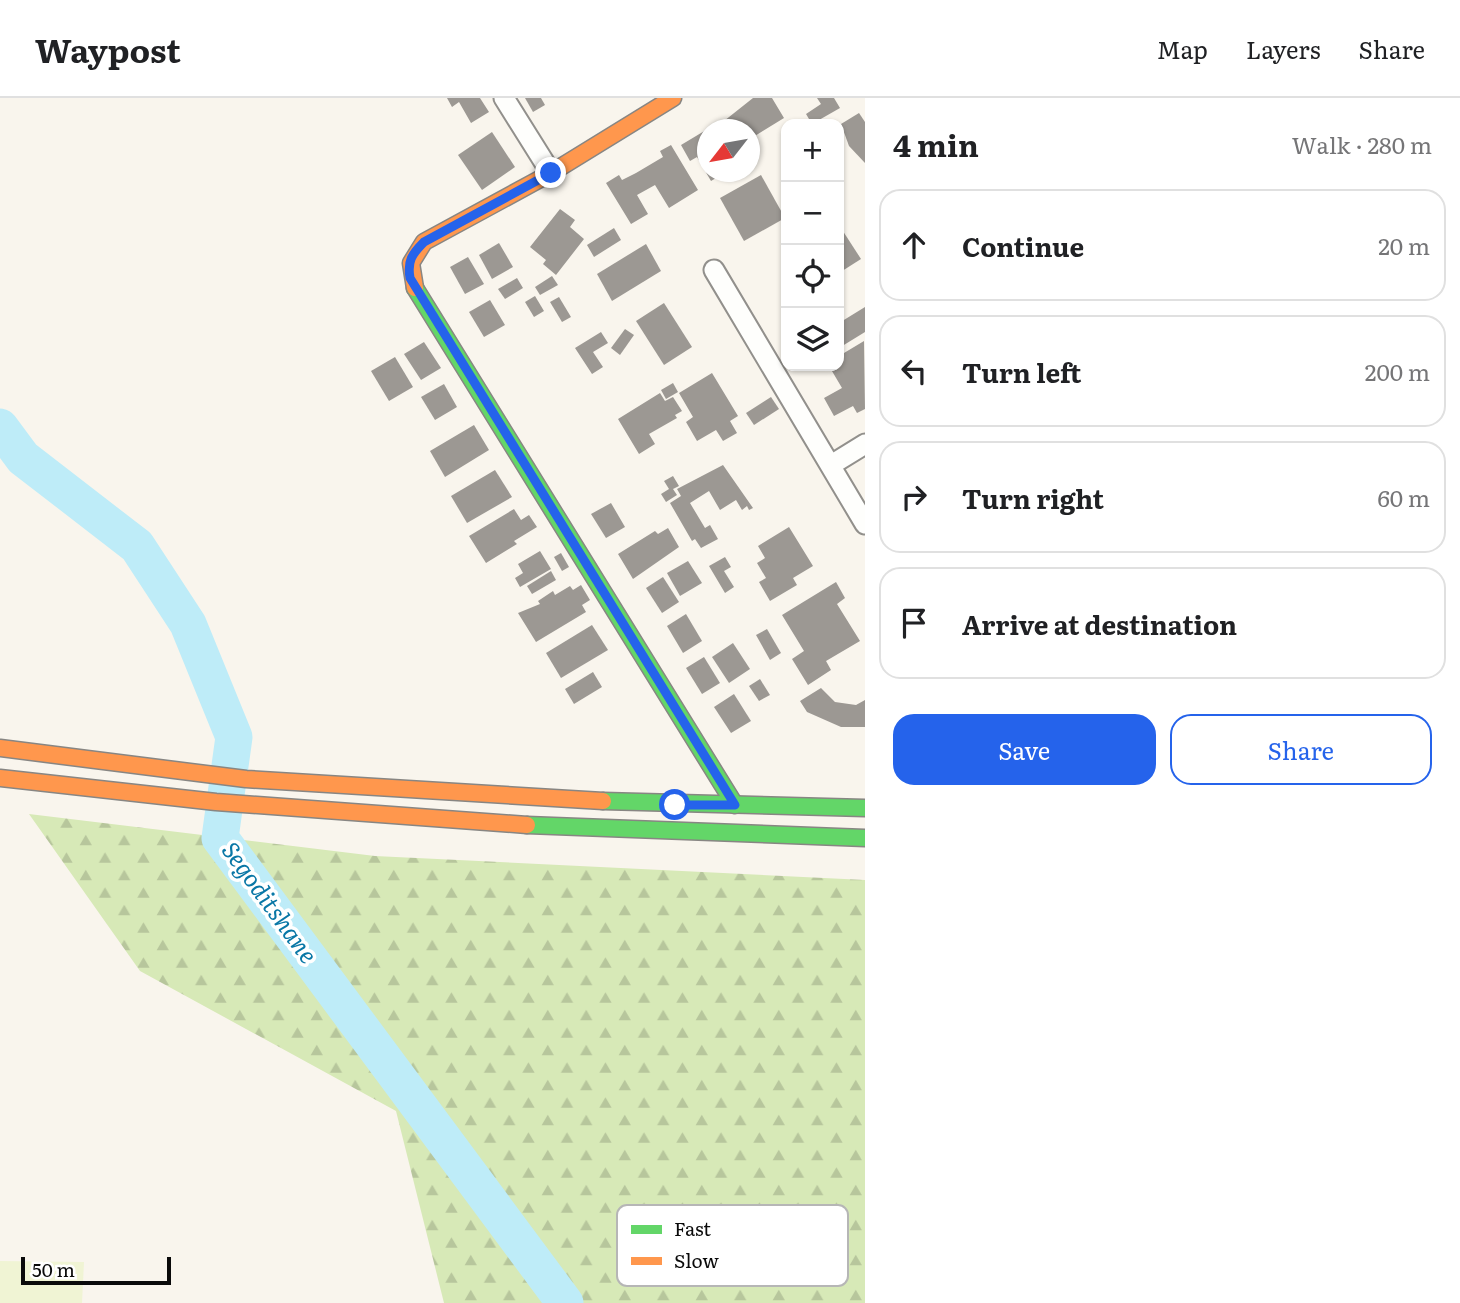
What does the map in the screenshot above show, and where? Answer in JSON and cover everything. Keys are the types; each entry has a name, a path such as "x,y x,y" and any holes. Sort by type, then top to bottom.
{"main road":[{"path":"673,98 551,173 424,242 413,253 408,265 410,278 735,805"},
{"path":"0,748 246,779 675,805 865,808"},
{"path":"0,778 231,806 679,834 865,838"}],"street":[{"path":"503,98 551,173"},
{"path":"714,270 865,524"},
{"path":"831,465 865,444"}],"green space":[{"path":"29,814 375,856 865,880 865,1303 444,1303 396,1111 140,971"},
{"path":"0,1261 84,1262 82,1303 0,1303"}],"building":[{"path":"447,98 480,98 489,112 471,123 459,102 452,107"},
{"path":"525,98 541,98 545,105 533,112"},
{"path":"753,98 772,98 784,118 760,133 760,119 727,119"},
{"path":"817,98 834,98 840,108 821,119 809,119 806,114 821,104"},
{"path":"859,113 865,122 865,163 849,146 844,122"},
{"path":"492,132 515,167 482,190 458,155"},
{"path":"697,135 697,157 690,161 681,145"},
{"path":"671,145 698,190 669,208 655,185 637,195 648,214 631,224 606,183 619,175 622,180 636,173 663,157 660,151"},
{"path":"760,176 781,211 781,220 744,241 720,198 749,182 760,182"},
{"path":"560,209 575,220 570,227 584,239 556,275 543,264 546,260 530,247"},
{"path":"614,228 621,240 594,257 587,245"},
{"path":"844,233 861,259 844,270"},
{"path":"499,243 513,267 492,279 479,255"},
{"path":"646,244 661,271 612,301 597,274"},
{"path":"468,257 484,284 465,294 450,267"},
{"path":"552,276 558,285 540,295 535,287"},
{"path":"517,278 523,288 505,299 498,289"},
{"path":"535,296 544,311 534,317 525,302"},
{"path":"559,297 571,317 562,322 550,302"},
{"path":"490,300 505,325 484,337 469,312"},
{"path":"664,303 692,347 664,365 636,321"},
{"path":"865,307 865,332 844,345 844,320"},
{"path":"625,329 634,335 620,355 611,348"},
{"path":"601,332 608,343 593,352 603,367 592,374 575,348"},
{"path":"864,341 865,409 857,413 853,406 834,416 824,398 842,388 832,371 844,371 844,353"},
{"path":"424,342 441,368 421,380 404,354"},
{"path":"395,357 413,387 389,401 371,371"},
{"path":"712,373 738,416 730,421 737,433 723,441 716,430 697,441 686,422 693,417 679,393"},
{"path":"673,383 678,392 666,399 661,390"},
{"path":"444,384 457,407 435,420 421,397"},
{"path":"660,393 665,401 673,397 682,411 675,415 677,418 649,434 655,444 639,454 618,419"},
{"path":"771,397 779,409 754,425 746,413"},
{"path":"474,425 489,450 445,477 430,451"},
{"path":"723,465 753,508 749,510 747,506 742,510 736,500 720,510 709,491 690,503 705,528 710,525 718,539 701,548 695,539 692,541 670,503 681,496 677,489"},
{"path":"495,470 512,497 467,523 451,496"},
{"path":"673,476 679,486 673,489 677,495 666,502 661,494 669,489 664,481"},
{"path":"611,503 625,527 606,538 591,514"},
{"path":"514,509 521,520 529,515 537,527 514,541 517,544 486,563 469,536"},
{"path":"789,527 813,566 793,578 797,585 770,601 759,582 766,578 757,563 765,558 758,546"},
{"path":"668,528 679,547 633,579 618,554 655,531 658,534"},
{"path":"540,551 551,569 520,587 515,578 523,573 518,564"},
{"path":"561,553 569,567 562,571 554,557"},
{"path":"725,557 731,567 724,571 734,587 725,593 709,566"},
{"path":"688,561 702,583 680,596 667,573"},
{"path":"551,571 556,580 532,594 527,586"},
{"path":"663,577 679,602 662,613 646,588"},
{"path":"836,582 845,598 837,604 860,641 826,661 831,670 808,685 792,659 804,651 782,615"},
{"path":"581,585 590,600 582,605 586,612 536,642 518,613 540,604 538,601 553,591 555,595 570,586 573,590"},
{"path":"686,614 702,641 683,653 667,626"},
{"path":"592,625 608,650 561,678 546,653"},
{"path":"767,629 781,653 770,660 756,635"},
{"path":"733,643 750,669 729,683 712,657"},
{"path":"704,657 720,683 702,694 686,668"},
{"path":"593,672 602,687 574,704 565,689"},
{"path":"760,679 770,695 759,701 749,686"},
{"path":"821,688 835,702 856,705 865,700 865,727 841,727 807,712 800,701"},
{"path":"734,694 751,721 731,733 714,707"}],"waterway":[{"name":"Segoditshane","path":"0,427 23,458 137,546 188,624 234,737 220,838 565,1303"}],"traffic: fast":[{"path":"415,288 735,805"},
{"path":"603,801 865,808"},
{"path":"527,825 865,838"}],"traffic: slow":[{"path":"415,288 411,263 424,242 551,173 673,98"},
{"path":"0,748 246,779 603,801"},
{"path":"0,778 216,802 527,825"}],"route":[{"path":"551,173 424,242 413,253 408,265 410,278 421,300 735,805 675,805"}]}
